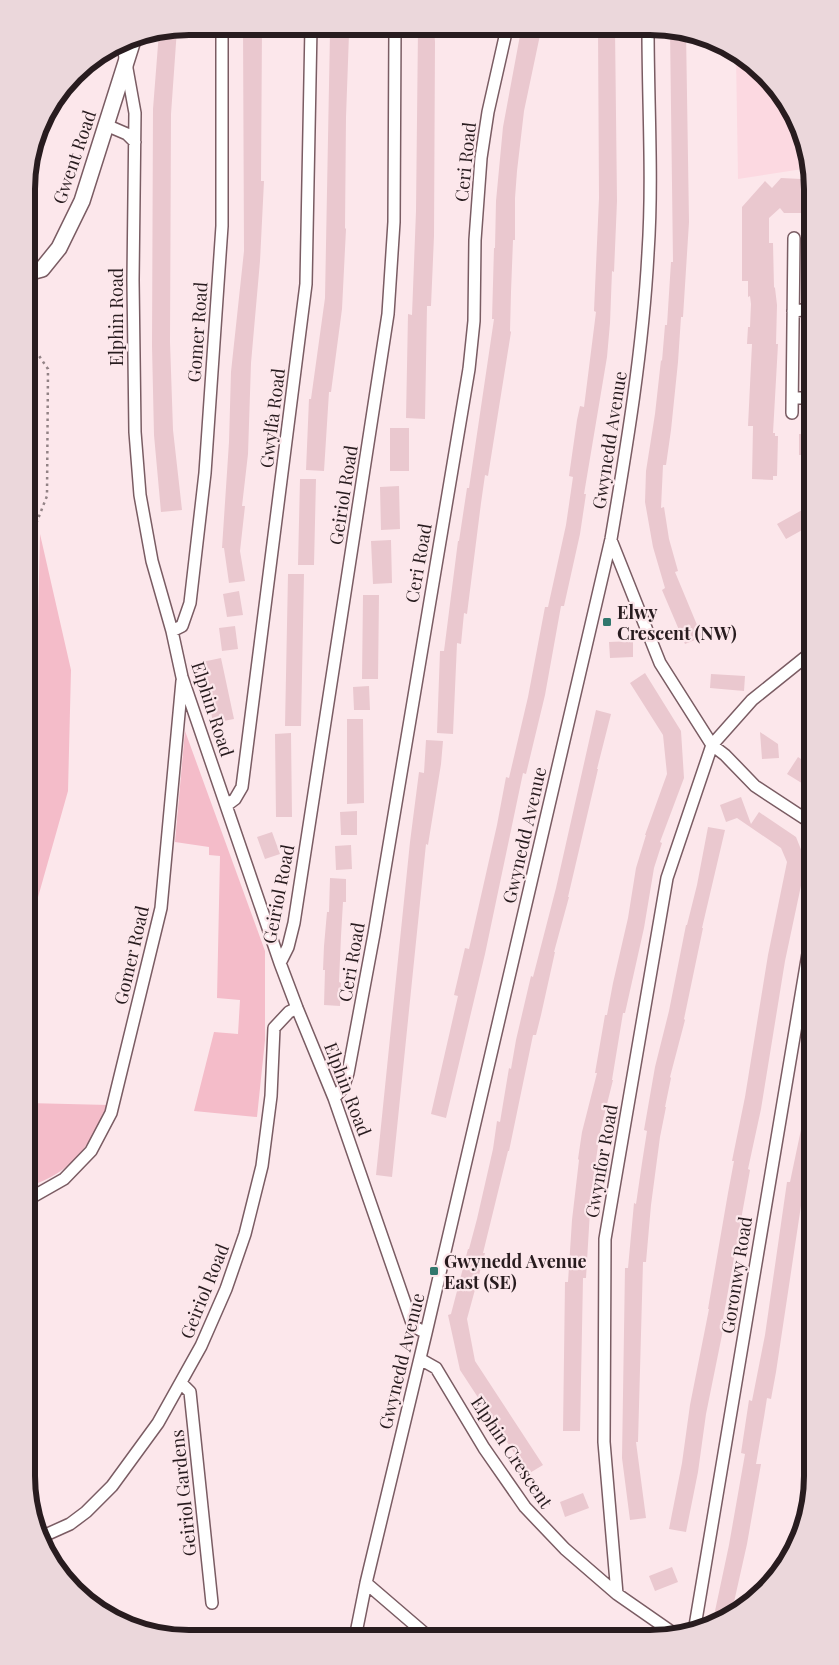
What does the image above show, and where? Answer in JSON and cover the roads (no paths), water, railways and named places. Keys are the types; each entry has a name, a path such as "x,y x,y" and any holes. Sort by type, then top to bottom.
{"street":[{"name":"Gomer Road","path":"172,631 182,626 190,603 205,473 222,226 222,35"},
{"name":"Gwylfa Road","path":"227,805 235,799 242,787 306,284 311,35"},
{"name":"Geiriol Road","path":"280,963 288,947 294,924 388,314 394,222 395,35"},
{"name":"Ceri Road","path":"334,1098 343,1088 350,1063 468,378 474,321 475,240 481,158 488,112 505,35"},
{"name":"Gwynedd Avenue","path":"357,1630 366,1582 420,1359 611,539 644,316 649,252 648,35"},
{"name":"Gwent Road","path":"35,271 42,269 59,248 82,200 130,47"},
{"name":"Elphin Road","path":"124,50 136,113 133,280 135,432 140,495 152,561 172,631 182,677 280,963 296,1008 334,1098 413,1326 426,1333"},
{"path":"106,124 127,134 135,142"},
{"path":"792,413 794,238"},
{"path":"794,311 804,310"},
{"path":"792,398 804,398"},
{"path":"611,539 660,663 712,745 725,755 755,786 804,818"},
{"path":"712,745 752,700 804,658"},
{"name":"Gomer Road","path":"35,1195 64,1179 78,1165 91,1151 112,1114 161,908 182,677"},
{"name":"Gwynfor Road","path":"617,1594 604,1442 605,1239 667,878 712,745"},
{"name":"Goronwy Road","path":"695,1623 804,972"},
{"name":"Geiriol Road","path":"47,1534 70,1524 81,1516 112,1486 158,1423 201,1346 226,1289 245,1234 262,1166 271,1096 274,1028 289,1012 296,1008"},
{"name":"Elphin Crescent","path":"420,1359 436,1368 484,1448 525,1507 565,1548 617,1594 668,1629"},
{"name":"Geiriol Gardens","path":"181,1383 190,1392 212,1603"},
{"path":"366,1582 421,1630"}],"place":[{"name":"Elwy Crescent (NW)","path":"607,622"},
{"name":"Gwynedd Avenue East (SE)","path":"434,1271"}]}
